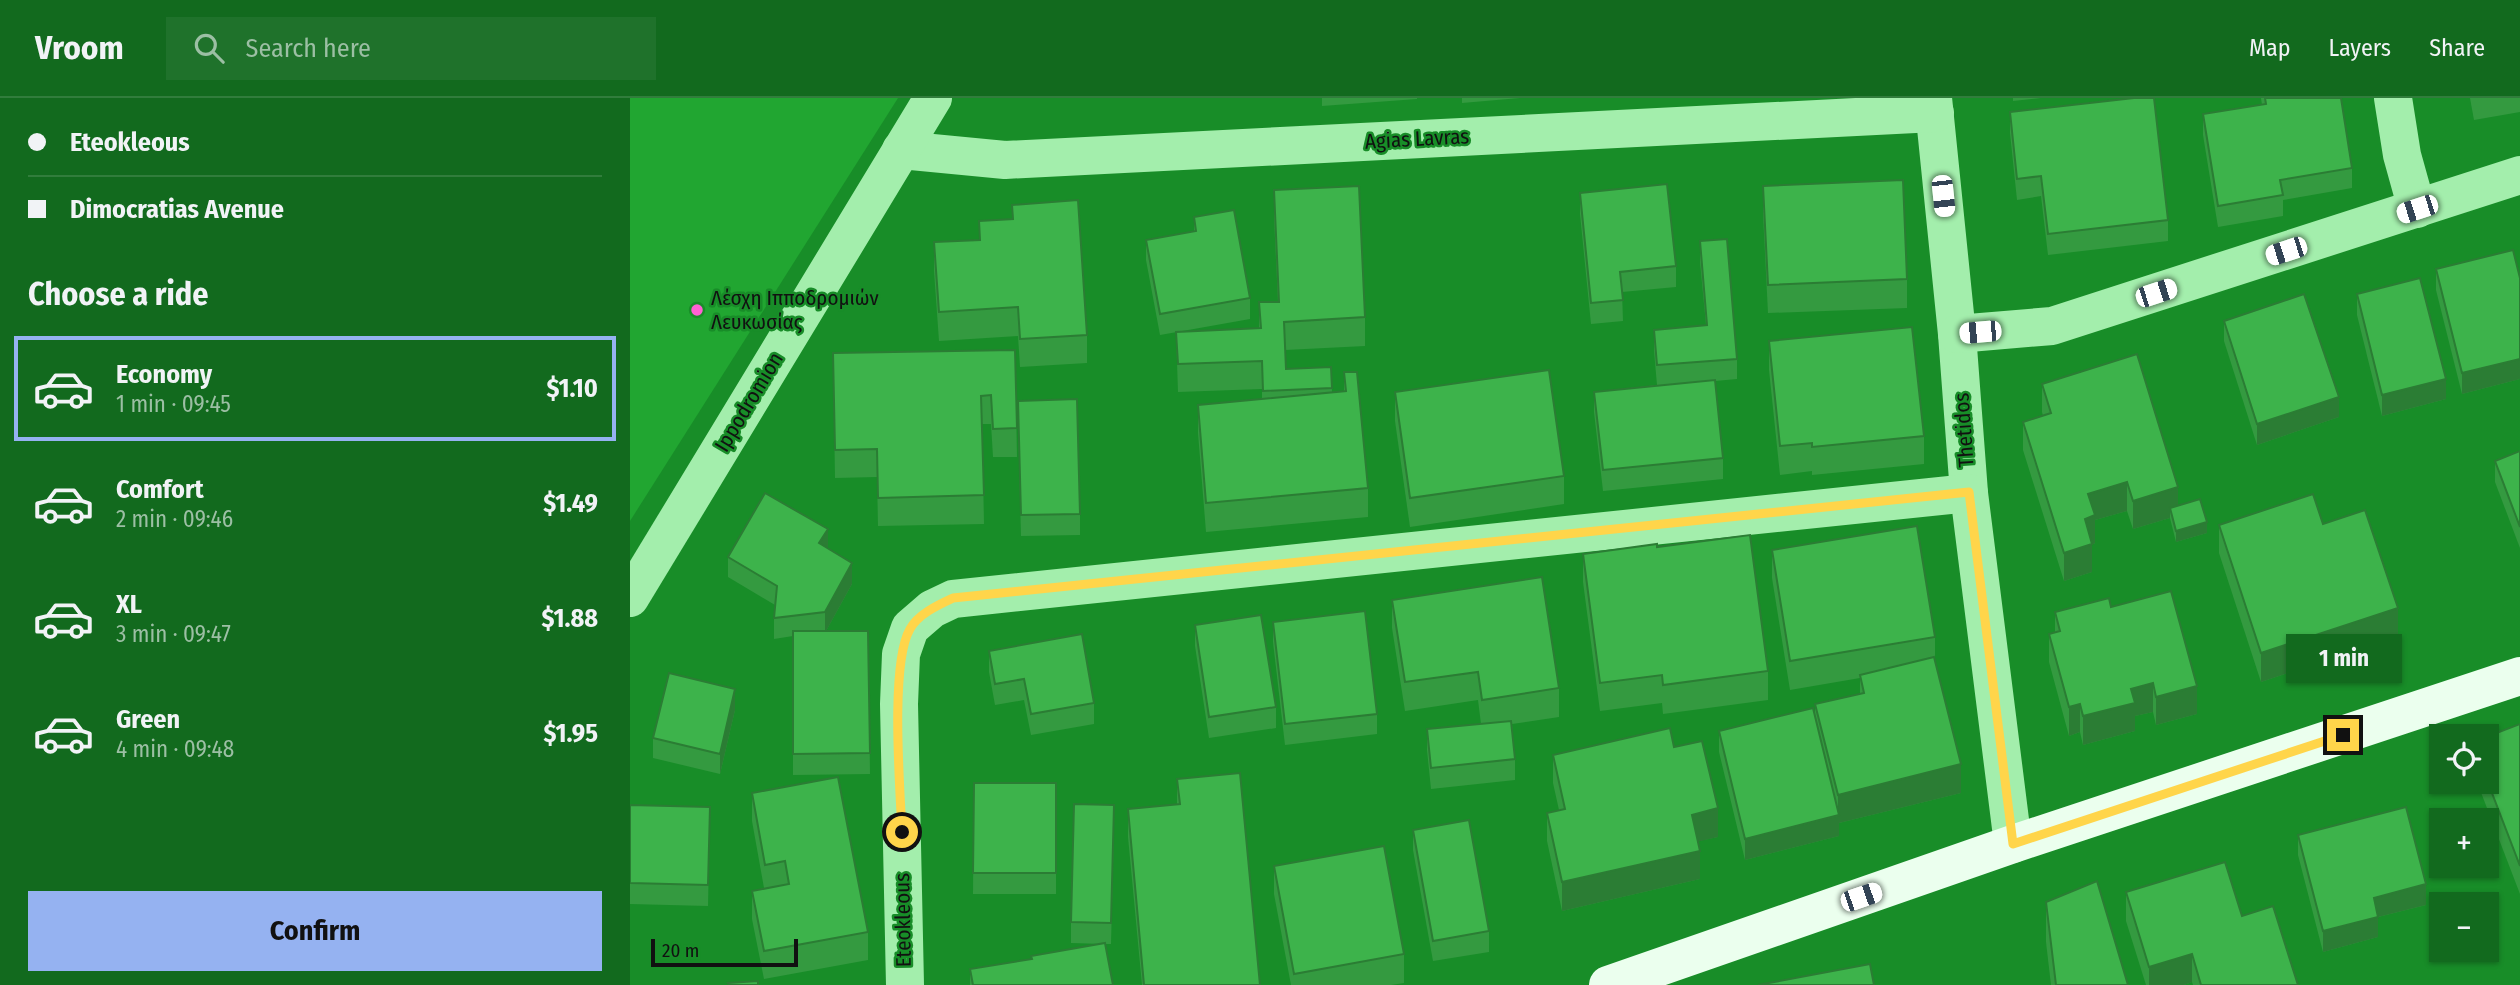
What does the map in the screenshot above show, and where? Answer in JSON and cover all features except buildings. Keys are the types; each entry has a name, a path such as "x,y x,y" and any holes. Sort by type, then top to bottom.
{"main road":[{"path":"1608,985 2013,844 2520,676"}],"street":[{"name":"Ippodromion","path":"630,598 933,98"},
{"path":"2393,98 2402,155 2417,209"},
{"name":"Agias Lavras","path":"901,149 1005,160 1934,105"},
{"name":"Thetidos","path":"1934,105 1957,334 1969,492 2013,844"},
{"path":"1957,334 2052,326 2520,175"},
{"name":"Eteokleous","path":"905,985 899,704 901,654 910,628 932,608 953,598 1969,492"}],"green space":[{"name":"Λέσχη Ιπποδρομιών Λευκωσίας","path":"630,98 898,98 630,521"}],"place":[{"name":"Λέσχη Ιπποδρομιών Λευκωσίας","path":"697,310"}],"route":[{"path":"902,832 899,704 901,654 910,628 932,608 953,598 1969,492 2013,844 2343,735"}]}
